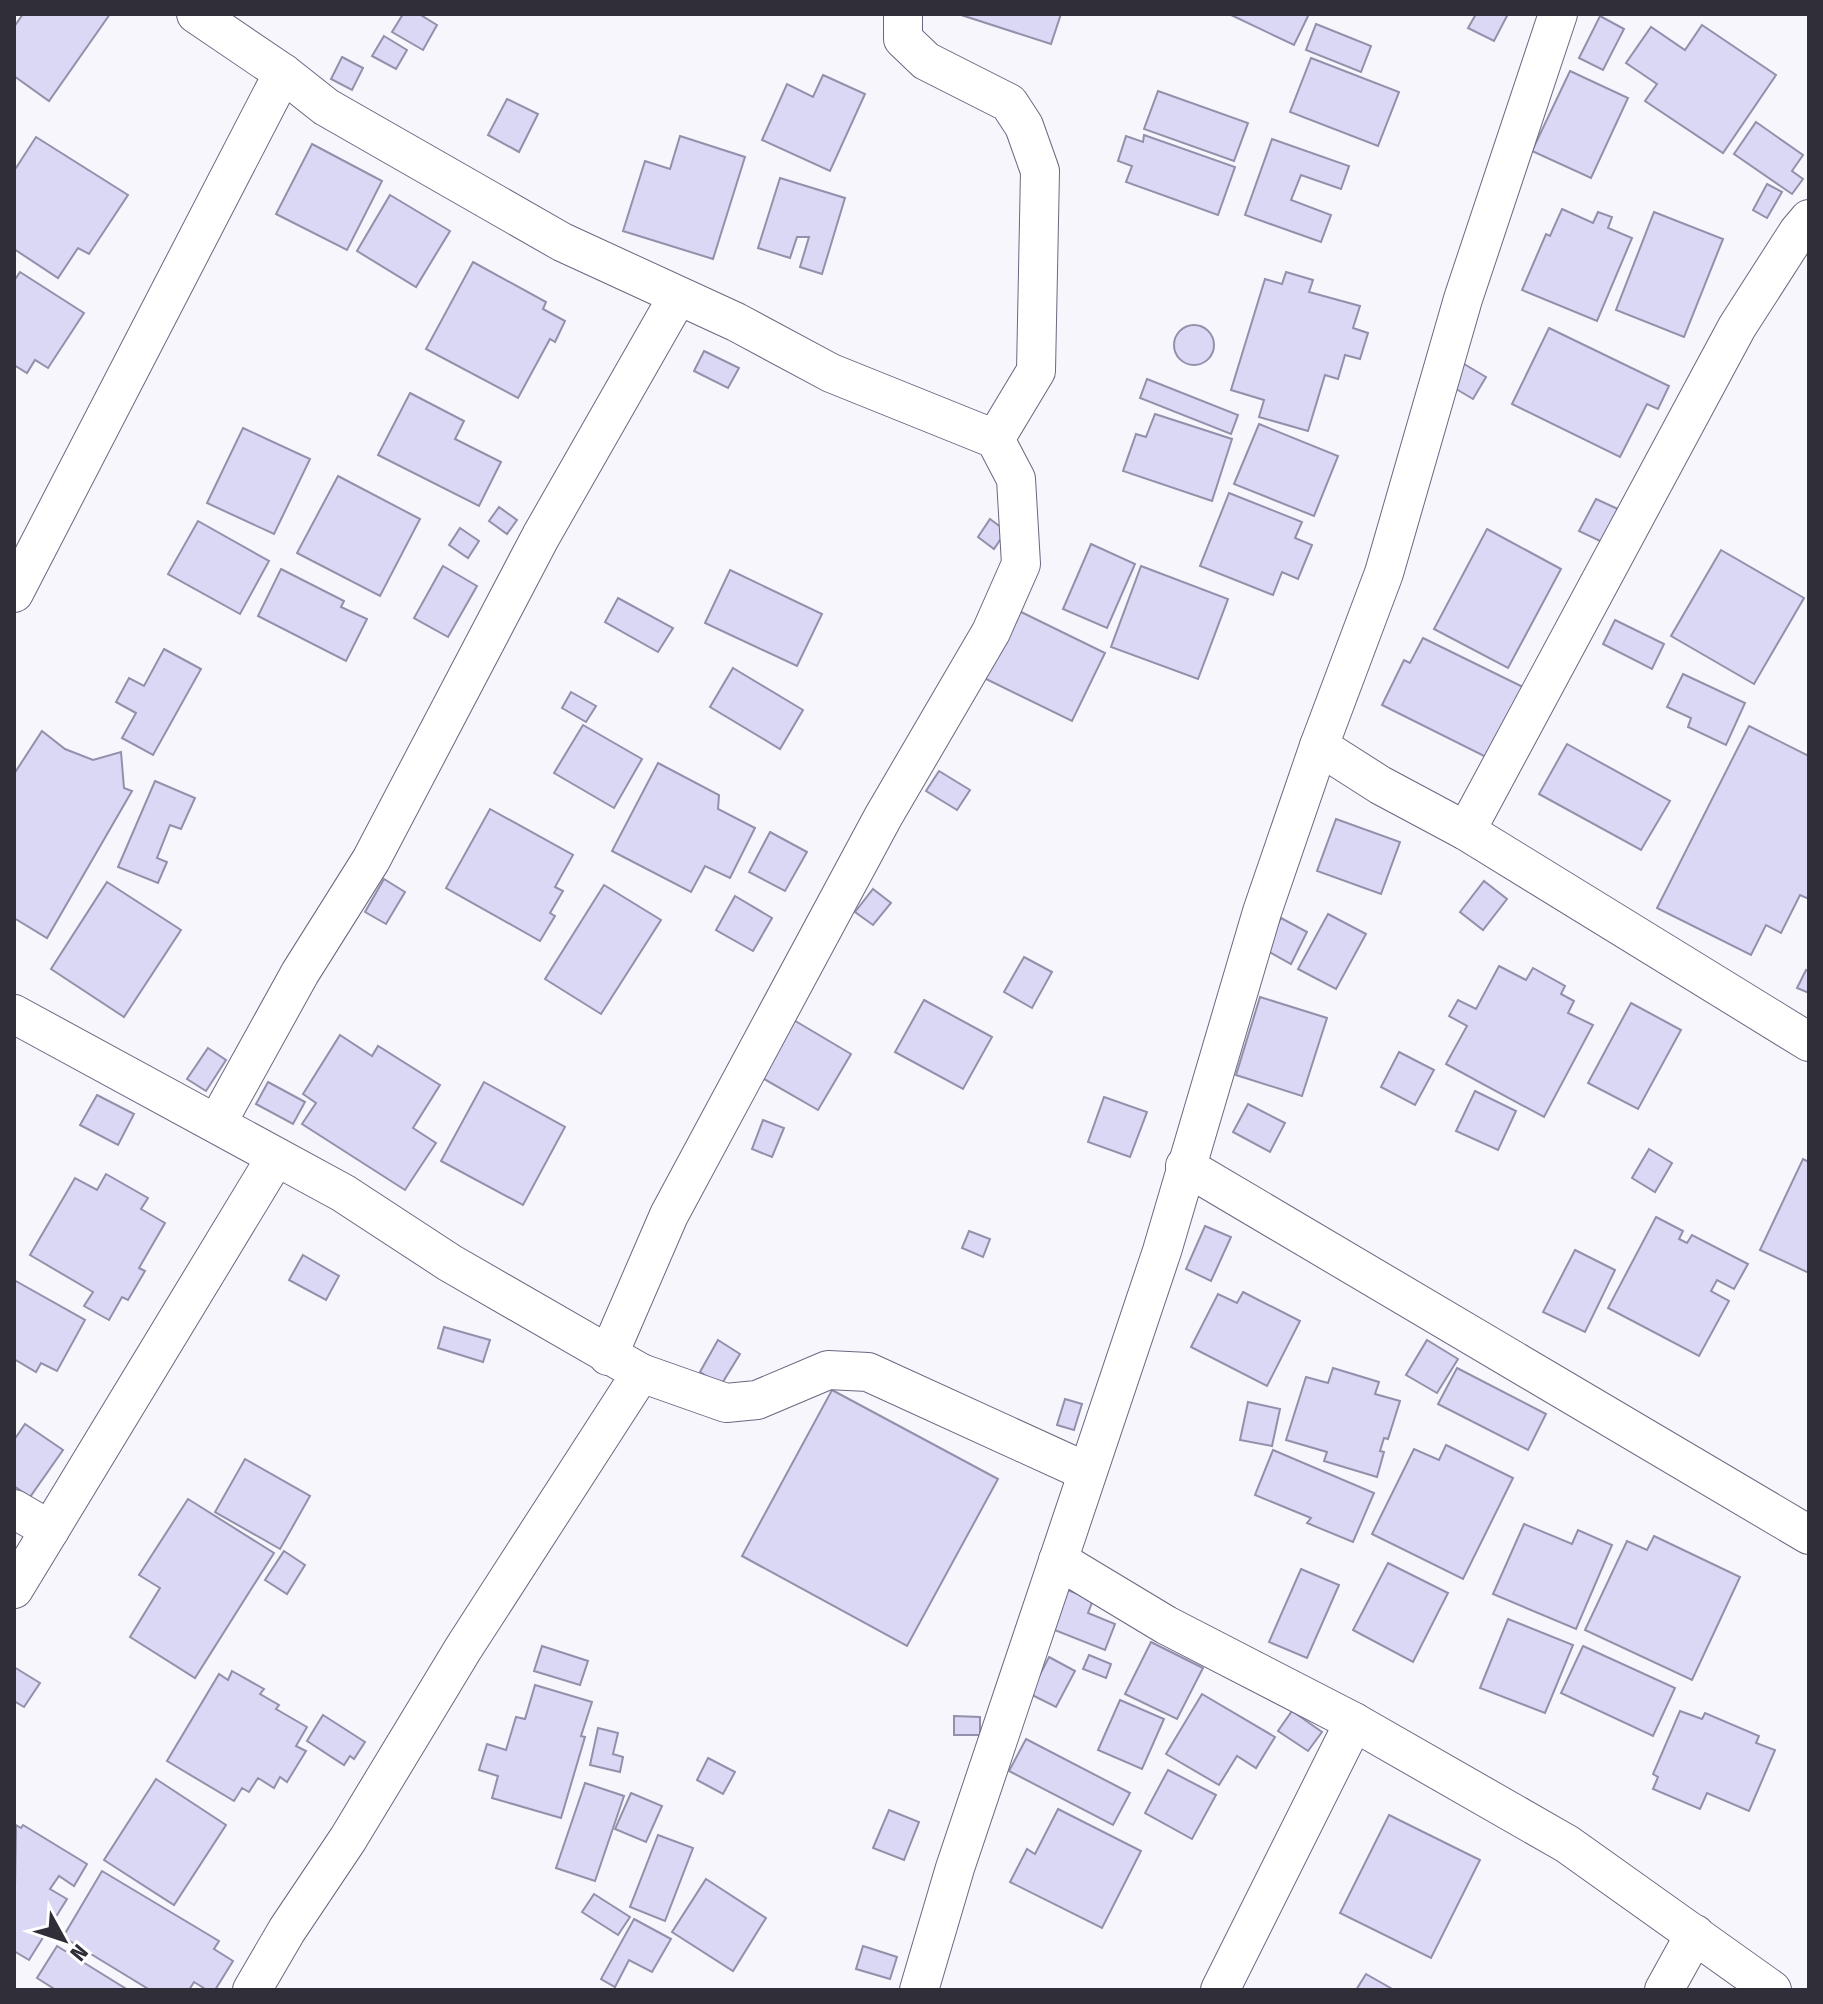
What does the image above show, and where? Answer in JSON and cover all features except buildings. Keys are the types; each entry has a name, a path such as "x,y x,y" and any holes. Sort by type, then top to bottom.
{"street":[{"path":"196,14 283,73 326,107 562,242 736,322 831,373 995,439 1016,479 1021,564 991,632 883,817 669,1215 624,1365 463,1649 252,1990"},
{"path":"903,14 903,39 926,61 1009,103 1024,126 1040,171 1036,371 995,439"},
{"path":"919,1990 955,1868 1162,1251 1262,912 1319,746 1384,573 1463,299 1558,14"},
{"path":"14,593 283,73"},
{"path":"1466,831 1737,327 1809,219"},
{"path":"217,1123 300,973 378,847 541,536 678,296"},
{"path":"1319,746 1380,785 1466,831 1809,1041"},
{"path":"14,1014 343,1193 450,1263 624,1365 726,1403 757,1400 828,1370 868,1372 1087,1472"},
{"path":"14,1589 276,1157"},
{"path":"1185,1166 1809,1535"},
{"path":"14,1509 50,1530"},
{"path":"1058,1560 1166,1625 1354,1722 1567,1844 1772,1990"},
{"path":"1220,1990 1354,1722"},
{"path":"1664,1990 1695,1934"}]}
